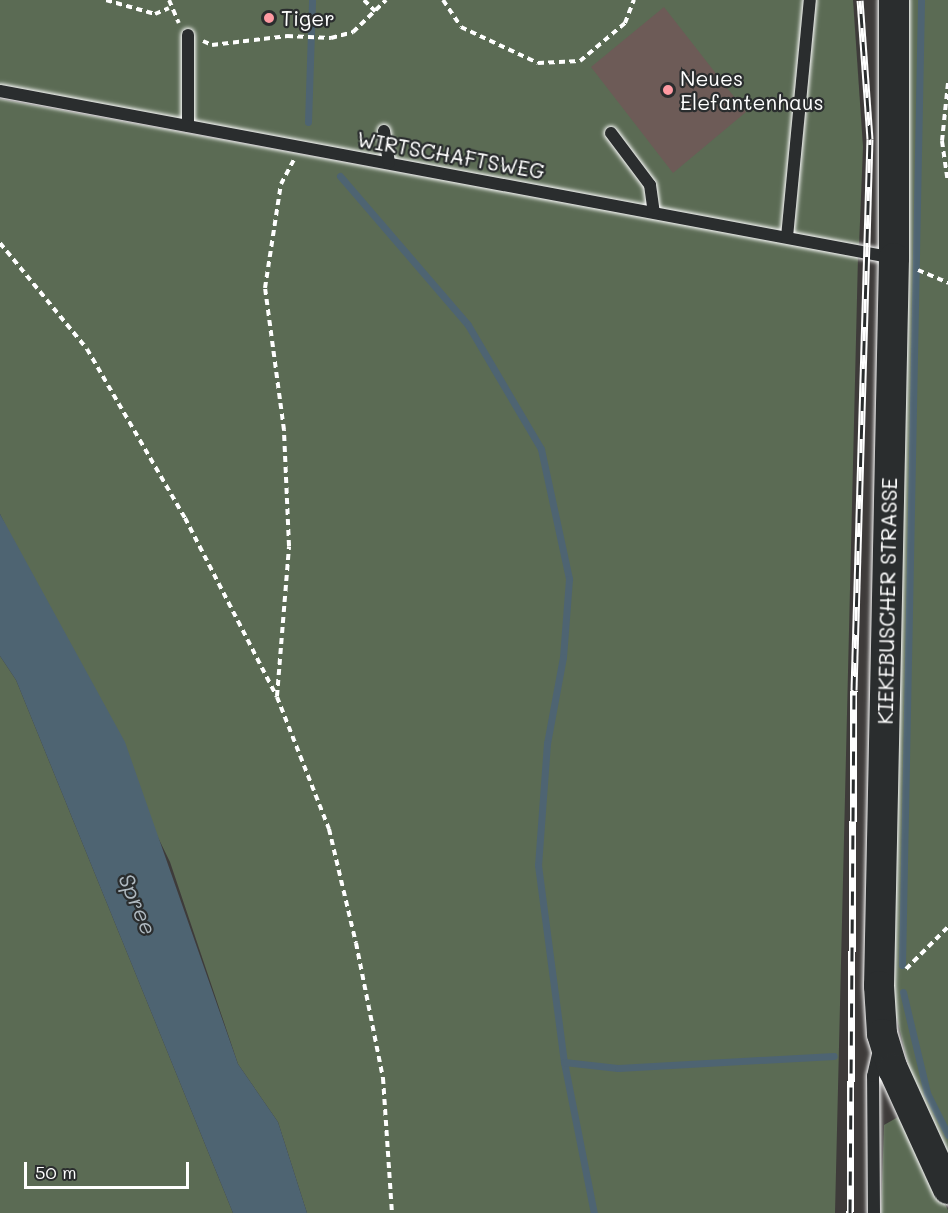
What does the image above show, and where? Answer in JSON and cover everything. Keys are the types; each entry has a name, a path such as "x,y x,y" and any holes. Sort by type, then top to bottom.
{"street":[{"name":"KIEKEBUSCHER STRASSE","path":"894,0 894,258 879,986 882,1034 906,1104 948,1189"}],"lane":[{"path":"787,237 810,0"},
{"path":"188,35 188,126"},
{"name":"WIRTSCHAFTSWEG","path":"0,91 894,258"},
{"path":"384,131 389,163"},
{"path":"611,133 650,185 654,212"},
{"path":"874,1213 873,1076 882,1034"}],"path":[{"path":"106,0 155,14 169,8"},
{"path":"169,0 169,8 188,35 212,45 287,36 331,38 353,32 386,0"},
{"path":"364,0 375,11"},
{"path":"443,0 461,27 538,63 580,61 625,23 634,0"},
{"path":"948,82 942,141 948,183"},
{"path":"277,696 289,546 284,430 265,288 281,184 301,147"},
{"path":"0,243 87,349 185,518 277,696 329,829 356,943 384,1078 392,1213"},
{"path":"933,277 948,283"},
{"path":"879,986 900,975 948,927"}],"green space":[{"path":"0,0 853,0 863,147 859,246 0,85"},
{"path":"906,0 948,0 948,1158 916,1097 890,990"},
{"path":"0,99 858,256 835,1213 307,1213 278,1122 238,1064 170,862 0,514"},
{"path":"0,656 16,680 233,1213 0,1213"},
{"path":"898,1117 948,1213 881,1213 884,1125"}],"water":[{"name":"Spree","path":"0,514 125,742 238,1064 278,1122 307,1213 233,1213 16,680 0,656"}],"building":[{"name":"Neues Elefantenhaus","path":"664,7 746,112 673,173 591,67"}],"waterway":[{"path":"308,122 312,0"},
{"path":"902,965 921,0"},
{"path":"340,176 468,325 541,449 569,579 563,657 547,743 538,865 564,1062 594,1213"},
{"path":"903,992 927,1093 948,1135"},
{"path":"564,1062 618,1068 834,1056"}],"railway":[{"path":"850,1213 854,690 870,139 860,0"}],"place":[{"name":"Tiger","path":"269,18"},
{"name":"Neues Elefantenhaus","path":"668,90"}]}
